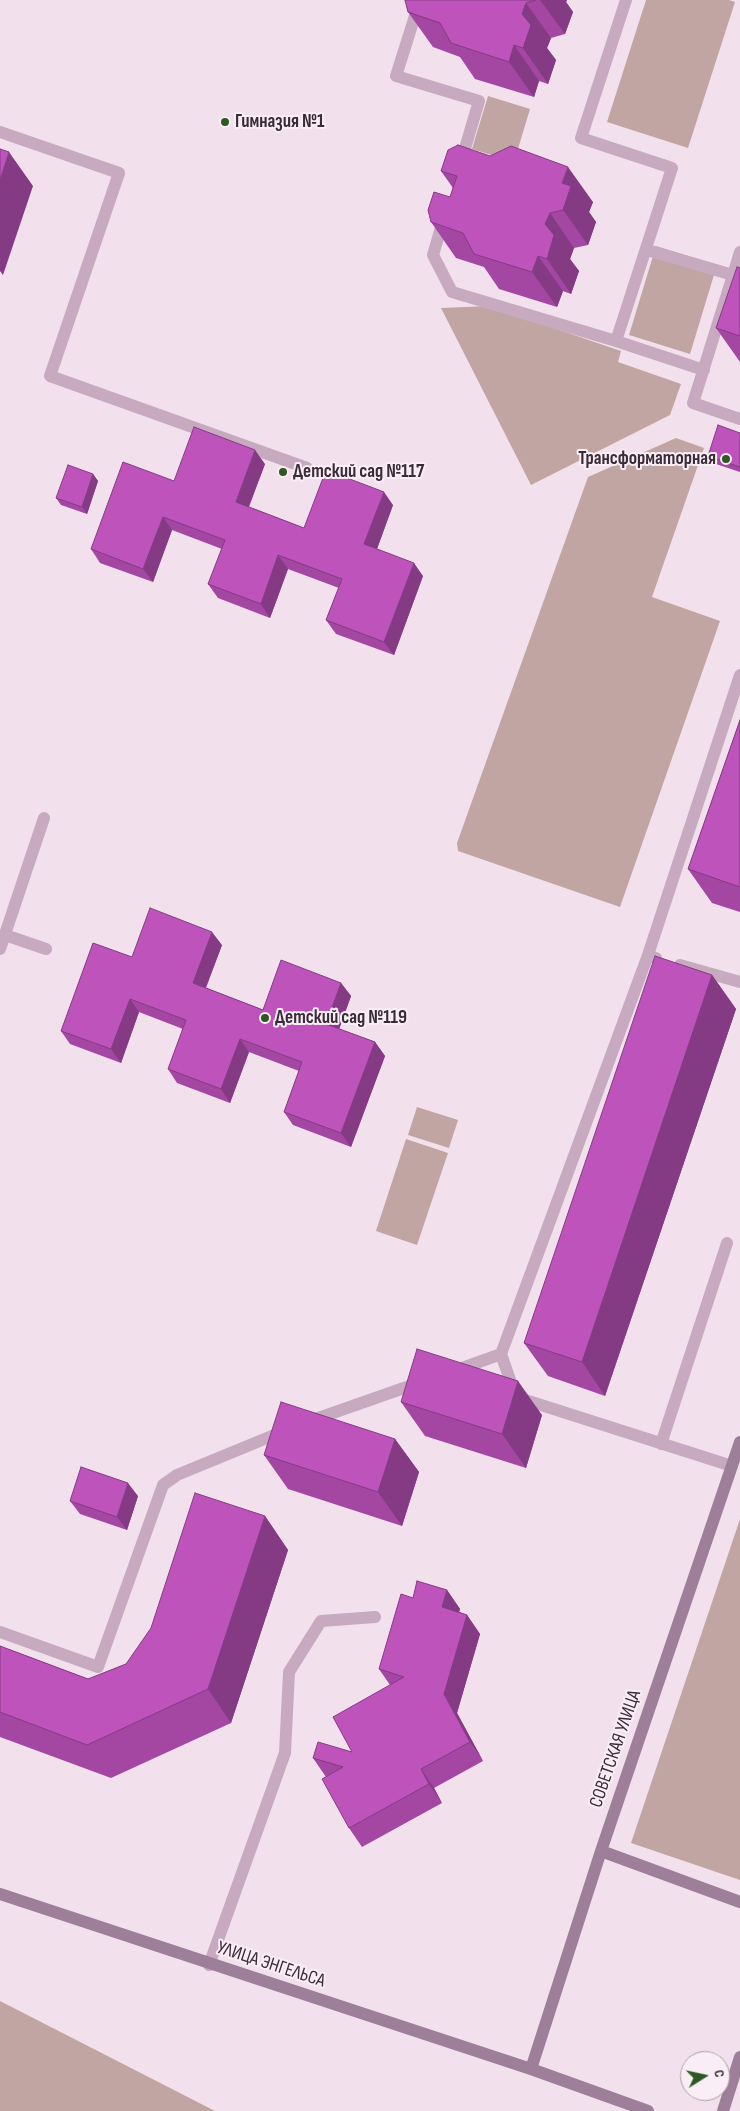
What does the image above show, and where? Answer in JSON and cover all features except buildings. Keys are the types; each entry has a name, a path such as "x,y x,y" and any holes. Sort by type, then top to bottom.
{"street":[{"name":"СОВЕТСКАЯ УЛИЦА","path":"531,2069 601,1851 740,1442"},
{"path":"601,1851 740,1902"},
{"name":"УЛИЦА ЭНГЕЛЬСА","path":"0,1894 531,2069 648,2111"},
{"path":"723,2111 740,2057"}],"lane":[{"path":"420,0 396,76 479,101 457,174"},
{"path":"616,342 672,168 581,138 626,0"},
{"path":"0,132 119,173 50,376 307,468"},
{"path":"449,201 433,256 452,292 704,370"},
{"path":"647,250 736,276"},
{"path":"740,252 736,276 693,403 740,419"},
{"path":"732,1466 516,1397 501,1354 648,956 740,676"},
{"path":"0,949 44,818"},
{"path":"5,935 46,949"},
{"path":"648,956 740,982"},
{"path":"661,1444 727,1243"},
{"path":"0,1632 98,1667 163,1485 176,1475 318,1418 501,1354"},
{"path":"209,1964 285,1754 289,1672 321,1621 375,1617"}],"shaded area":[{"path":"646,0 729,0 735,2 688,148 607,122"},
{"path":"488,96 530,109 514,162 472,149"},
{"path":"656,246 717,265 690,354 629,335"},
{"path":"489,306 621,351 618,362 681,384 670,415 531,485 441,308"},
{"path":"676,438 704,448 652,597 720,621 620,907 458,851 457,843 588,477"},
{"path":"417,1107 458,1120 449,1148 408,1135"},
{"path":"406,1139 448,1153 417,1245 376,1231"},
{"path":"740,1519 740,1880 631,1843"},
{"path":"0,2001 215,2111 0,2111"}],"place":[{"name":"Гимназия №1","path":"225,122"},
{"name":"Трансформаторная","path":"726,459"},
{"name":"Детский сад №117","path":"283,472"},
{"name":"Детский сад №119","path":"265,1018"}]}
